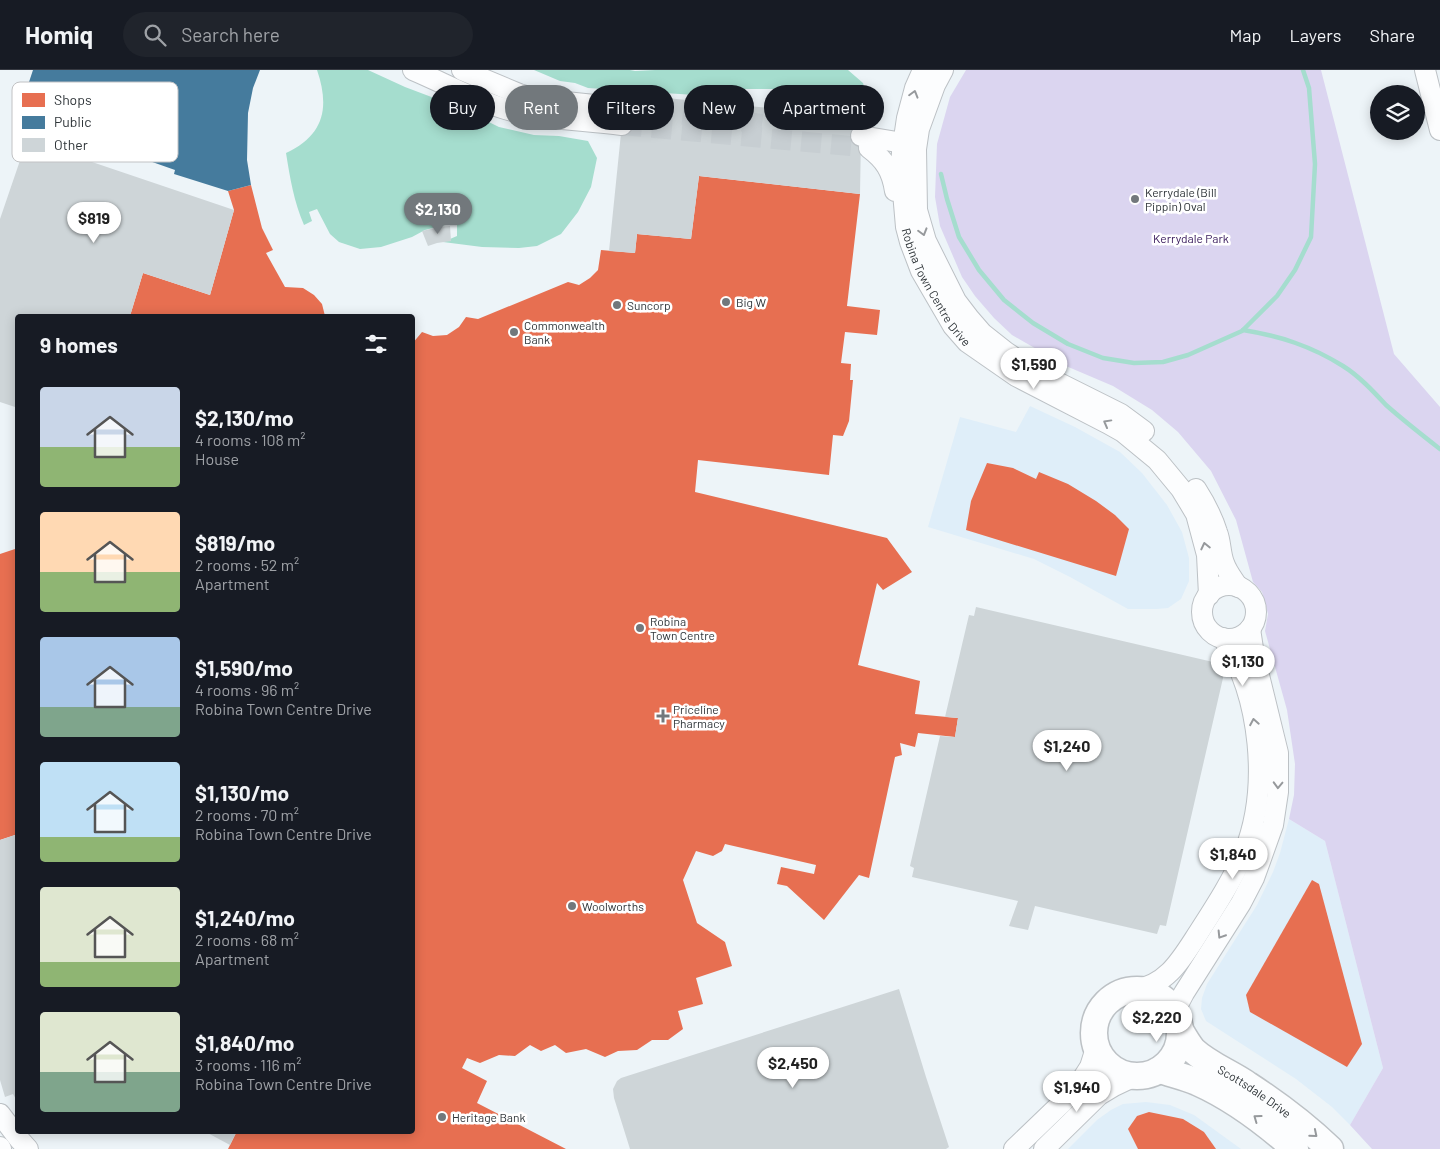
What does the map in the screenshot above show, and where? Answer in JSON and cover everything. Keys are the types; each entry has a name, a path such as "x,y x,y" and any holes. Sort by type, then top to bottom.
{"main road":[{"path":"1134,990 1146,991 1157,995 1167,1002 1177,1021 1180,1042 1176,1053 1160,1070 1148,1075 1122,1074 1111,1068 1102,1059 1096,1048 1094,1029 1102,1008 1121,993 1134,990"},
{"name":"Scottsdale Drive","path":"1177,1021 1193,1050 1209,1062 1247,1083 1280,1107 1330,1149"},
{"name":"Scottsdale Drive","path":"1160,1070 1197,1082 1229,1100 1256,1117 1295,1149"}],"street":[{"path":"413,70 480,100 516,112 548,117 622,116 519,94 462,70"},
{"name":"Robina Town Centre Drive","path":"923,70 915,88 907,118 907,148 917,210 926,241 960,307 982,333 1006,352 1031,369 1121,414 1164,448 1192,482 1208,508 1218,534 1224,562 1238,587"},
{"name":"Robina Town Centre Drive","path":"943,70 935,85 919,129 907,148 901,169 904,212 910,242 917,262 938,301 967,342 1016,376 1123,432 1150,454 1174,480 1196,514 1200,527 1207,555 1209,594"},
{"path":"1425,70 1440,130"},
{"path":"863,144 907,118"},
{"path":"863,144 907,148"},
{"path":"863,144 883,160 888,167 893,181 896,205 904,212"},
{"path":"1230,585 1246,591 1252,597 1256,613 1250,629 1238,638 1223,638 1212,633 1204,622 1203,608 1209,594 1222,586 1230,585"},
{"path":"1177,1021 1184,993 1241,903 1254,878 1273,825 1278,792 1278,753 1254,655 1250,629"},
{"path":"1134,990 1144,989 1154,984 1170,973 1180,960 1222,897 1250,837 1259,788 1255,727 1242,678 1233,654 1223,638"},
{"path":"1014,1149 1063,1102 1081,1081 1090,1067 1096,1048"},
{"path":"1044,1149 1099,1095 1135,1076"},
{"path":"0,1114 15,1134"},
{"path":"15,1134 28,1149"}],"shaded area":[{"path":"317,70 368,70 430,96 430,130 495,130 495,125 505,130 534,135 559,136 588,141 597,158 591,187 578,212 561,234 537,246 519,248 482,247 443,242 457,236 457,225 445,225 425,230 412,237 381,247 360,249 339,242 330,234 317,209 309,212 312,221 304,225 295,199 286,153 309,138 316,129 321,119 323,108 321,84"},
{"path":"534,70 848,70 864,85 764,85 764,89 754,89 754,85 684,85 684,94 674,94 674,85 588,85 588,88 575,83 560,81"},
{"path":"1030,406 1075,427 1120,452 1142,473 1167,505 1182,532 1189,558 1189,581 1181,599 1168,608 1128,609 1034,559 928,527 960,417 1016,432"},
{"path":"1289,819 1325,841 1383,1068 1350,1125 1332,1107 1296,1079 1206,1021 1201,1009 1202,998 1207,984 1257,905 1273,872"},
{"path":"1146,1102 1170,1105 1194,1115 1241,1149 1068,1149 1097,1120 1111,1110 1123,1104"}],"green space":[{"name":"Kerrydale Park","path":"966,70 1321,70 1394,354 1440,407 1440,1149 1372,1149 1350,1125 1383,1068 1325,841 1289,819 1294,795 1295,764 1287,710 1265,631 1268,614 1262,592 1253,582 1236,520 1211,471 1178,432 1152,410 1113,386 1066,366 1012,335 975,296 962,277 940,226 935,197 937,144 950,97"}],"building: Shops":[{"name":"Robina Town Centre","path":"699,176 860,194 847,306 880,310 877,335 845,332 841,363 851,364 850,380 853,380 849,421 843,436 833,435 829,475 698,460 695,492 887,538 912,572 883,590 877,583 858,665 920,681 915,714 958,718 955,737 918,733 915,747 900,743 902,755 895,757 869,878 859,875 824,920 787,886 777,884 781,867 814,874 816,865 725,844 722,851 713,856 696,851 683,880 697,923 725,942 732,966 696,978 703,1004 678,1011 683,1029 668,1040 652,1040 637,1050 618,1051 605,1057 586,1049 566,1053 555,1045 541,1051 530,1045 515,1056 499,1055 480,1063 467,1058 462,1068 487,1081 477,1103 566,1149 228,1149 236,1134 415,1134 415,340 422,332 433,336 447,335 459,327 466,317 478,319 568,282 579,285 598,270 601,250 635,253 637,234 691,239"},
{"path":"251,185 262,228 273,250 266,253 285,287 303,288 314,295 322,304 324,314 131,314 143,273 210,295 234,210 228,191"},
{"path":"987,463 1013,468 1036,479 1039,472 1068,484 1115,515 1129,529 1116,576 966,530 971,501"},
{"path":"15,549 15,835 0,840 0,554"},
{"path":"1312,880 1319,884 1362,1044 1347,1067 1250,1012 1246,995"},
{"path":"1149,1112 1183,1119 1204,1132 1216,1149 1138,1149 1128,1129 1137,1116"}],"building: Public":[{"path":"33,70 260,70 253,88 248,113 247,160 251,185 228,191 174,174 175,170 152,162 178,162 178,82 29,82"}],"building: Other":[{"path":"674,99 684,100 684,130 754,130 754,106 764,107 764,130 859,130 861,136 860,194 699,176 691,239 637,234 635,253 609,251 621,130 674,130"},
{"path":"19,162 92,162 234,210 210,295 143,273 131,314 15,314 15,407 0,402 0,219"},
{"path":"450,226 451,241 428,246 422,231"},
{"path":"976,607 1226,665 1166,926 1160,925 1157,934 1035,906 1028,930 1009,926 1018,901 912,877 914,868 910,866 940,736 955,737 958,718 945,717 969,615 974,616"},
{"path":"15,835 15,1098 13,1094 5,1097 0,1080 0,840"},
{"path":"899,989 949,1147 946,1149 630,1149 614,1098 613,1089 621,1078"},
{"path":"210,1134 236,1134 230,1145"}],"waterway":[{"path":"941,174 959,237 979,270 1004,300 1033,323 1068,344 1103,358 1134,363 1163,362 1188,355 1242,331 1277,296 1295,270 1311,237 1315,164 1309,88 1303,70"},
{"path":"1243,330 1270,335 1295,343 1343,366 1371,389 1392,411 1440,449"}],"tunnel":[{"path":"674,114 763,124"},
{"path":"674,130 861,147"}],"place":[{"name":"Kerrydale (Bill Pippin) Oval","path":"1135,199"},
{"name":"Big W","path":"726,302"},
{"name":"Suncorp","path":"617,305"},
{"name":"Commonwealth Bank","path":"514,332"},
{"name":"Robina Town Centre","path":"640,628"},
{"name":"Priceline Pharmacy","path":"663,716"},
{"name":"Woolworths","path":"572,906"},
{"name":"Heritage Bank","path":"442,1117"}]}
